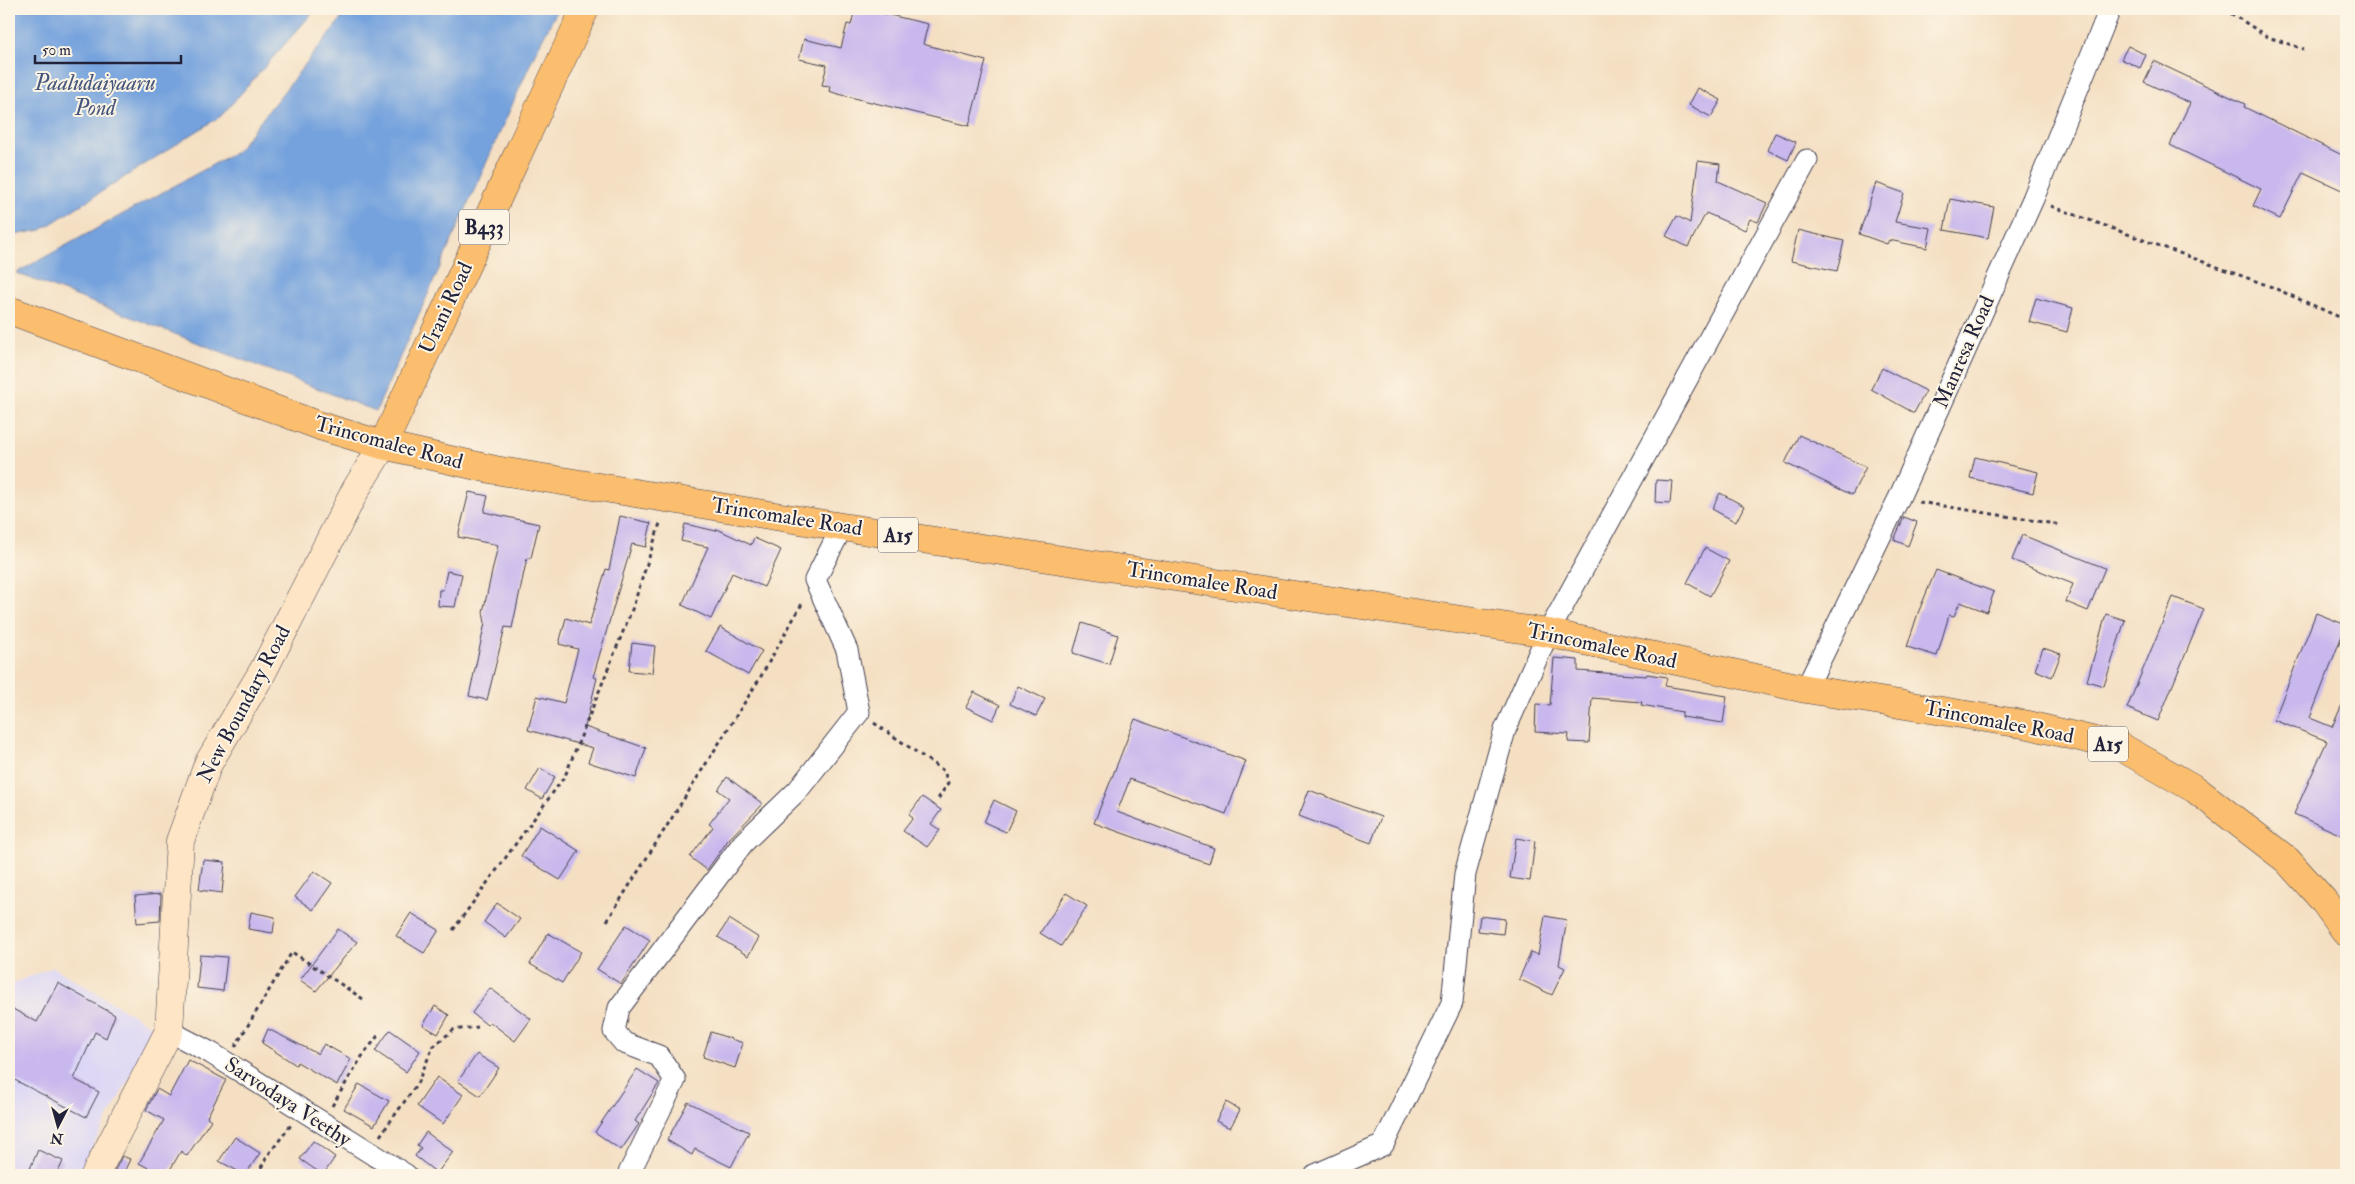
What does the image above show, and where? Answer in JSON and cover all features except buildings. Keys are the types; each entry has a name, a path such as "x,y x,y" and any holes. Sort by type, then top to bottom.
{"main road":[{"name":"Urani Road","path":"383,445 585,9"},
{"name":"Trincomalee Road","path":"9,310 320,426 383,445 543,479 842,527 1548,633 1806,689 2029,725 2121,747 2195,789 2287,860 2323,900 2346,932"},
{"name":"New Boundary Road","path":"95,1175 169,1031 180,841 208,764 263,671 356,489 383,445"}],"street":[{"name":"Manresa Road","path":"1806,689 1899,498 2033,199 2110,9"},
{"path":"1315,1175 1383,1145 1452,1004 1465,874 1506,730 1548,633 1807,160"},
{"path":"628,1175 675,1080 659,1056 624,1043 614,1031 620,1008 743,843 798,790 859,712 847,650 816,580 842,527"},
{"name":"Sarvodaya Veethy","path":"169,1031 226,1063 406,1175"}],"path":[{"path":"2224,9 2268,37 2304,49"},
{"path":"2033,199 2272,286 2346,320"},
{"path":"453,930 565,776 633,607 668,498"},
{"path":"1899,498 2061,525"},
{"path":"606,921 760,678 816,580"},
{"path":"859,712 944,771 948,783 938,799"},
{"path":"226,1063 292,952 363,999"},
{"path":"368,1153 417,1084 433,1047 453,1030 478,1027"},
{"path":"322,1123 361,1058 380,1033"},
{"path":"257,1175 268,1155 303,1111"}],"shaded area":[{"path":"53,967 156,1029 77,1175 9,1175 9,985"}],"water":[{"name":"Paaludaiyaaru Pond","path":"9,9 316,9 221,116 41,230 9,236"},
{"path":"347,9 558,9 536,51 376,411 16,273 236,152"}]}
